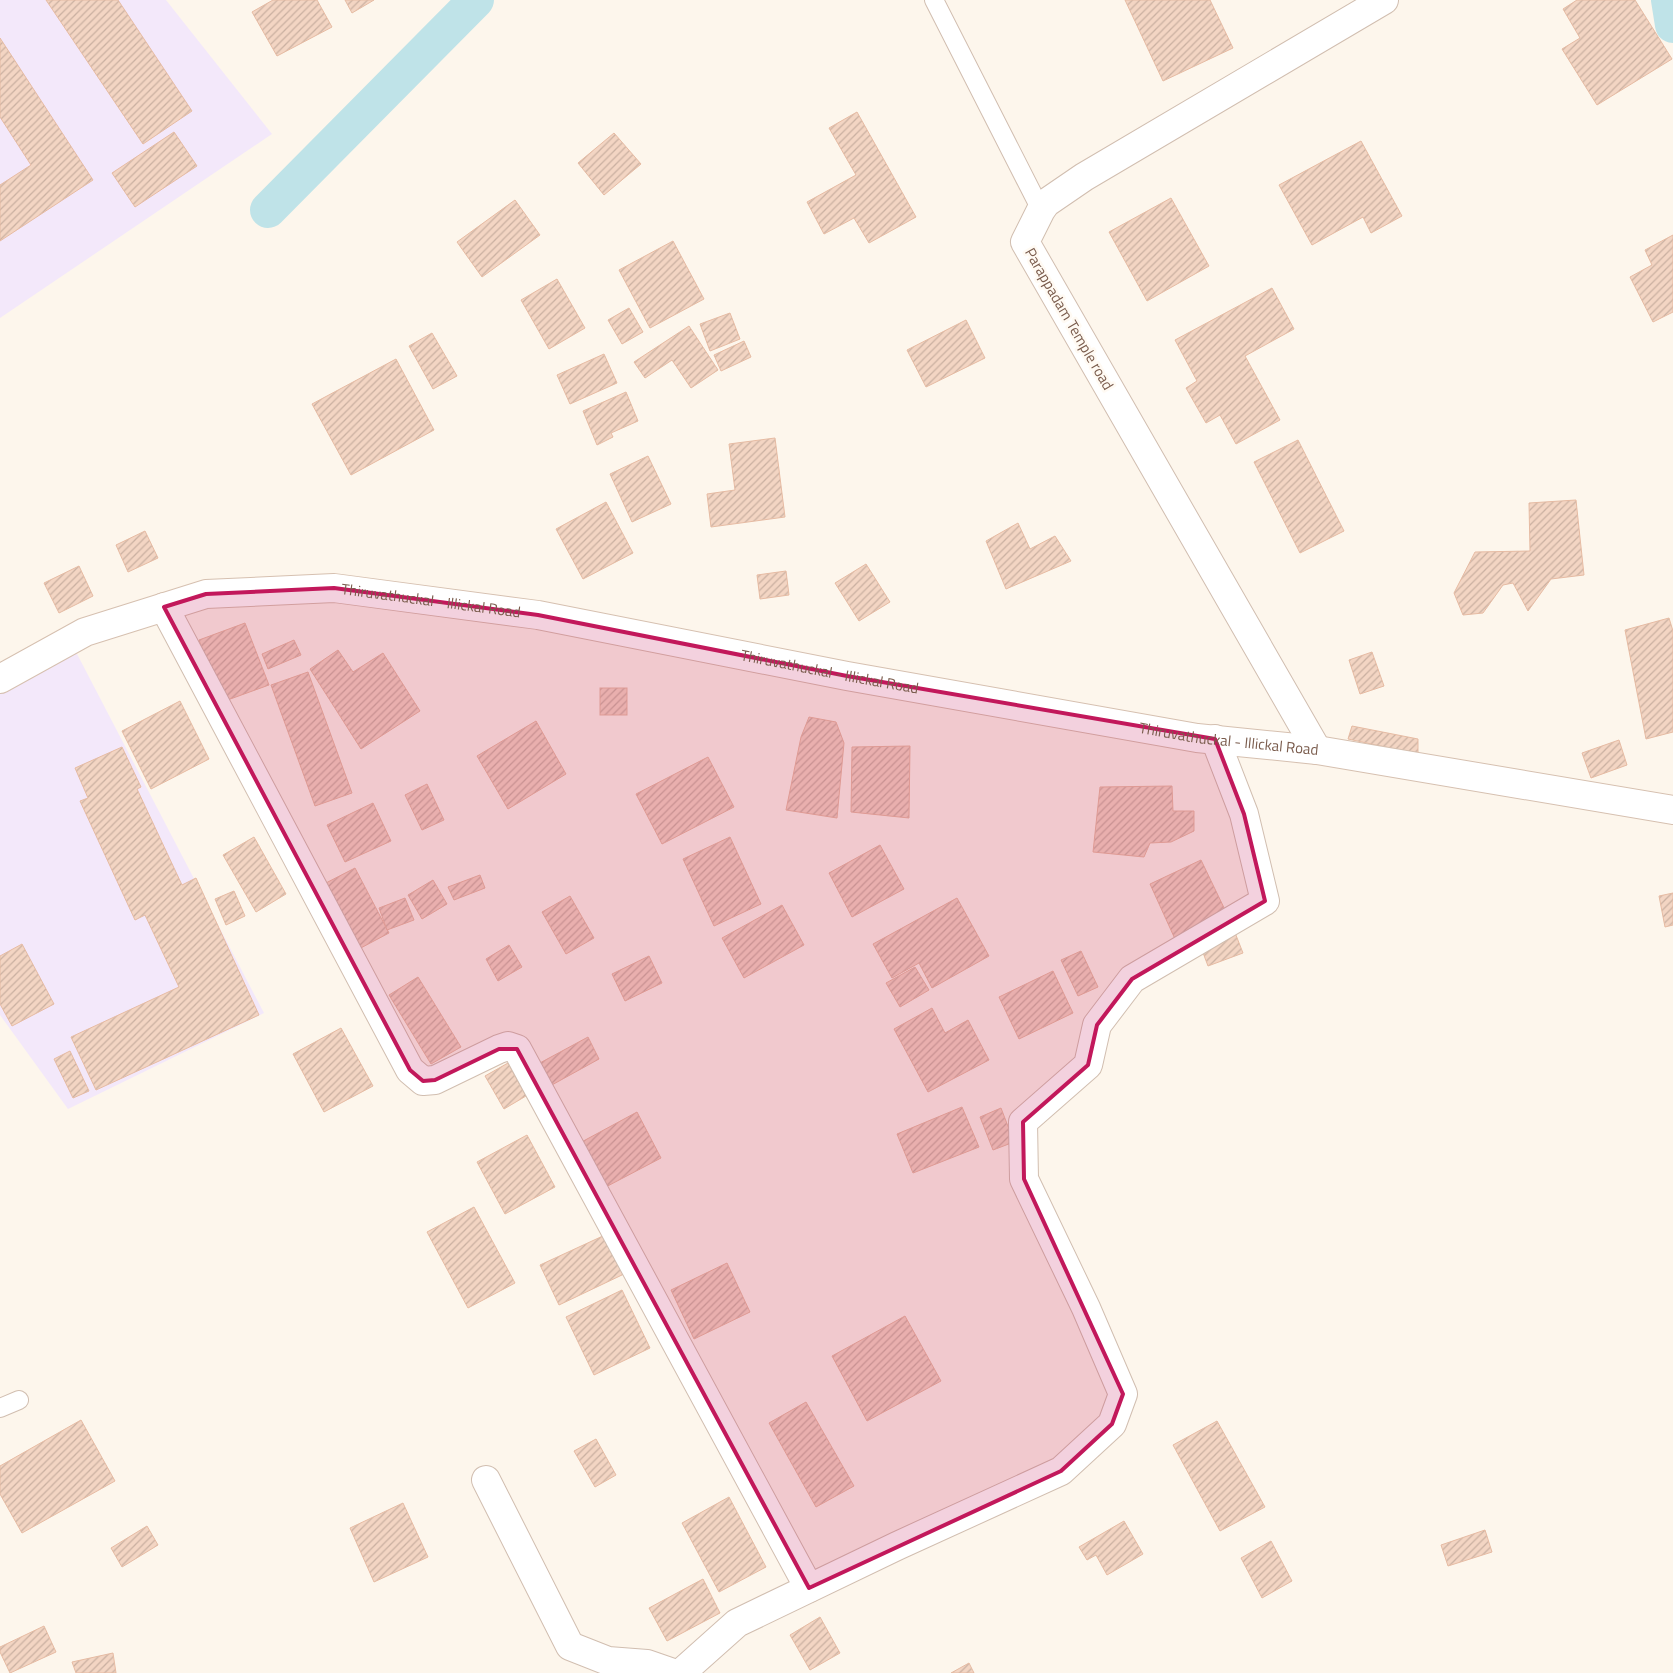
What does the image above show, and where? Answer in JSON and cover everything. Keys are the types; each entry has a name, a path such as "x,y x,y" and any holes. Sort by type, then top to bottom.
{"street":[{"name":"Parappadam Temple road","path":"1317,750 1025,242 1046,203 1084,177 1384,0"},
{"name":"Thiruvathuckal - Illickal Road","path":"0,679 85,632 206,594 334,588 538,615 847,676 1197,738 1317,750 1673,810"},
{"path":"164,607 410,1070 423,1081 435,1080 499,1049 508,1046 517,1049 809,1588"},
{"path":"681,1673 737,1623 1061,1471 1112,1424 1123,1394 1086,1308 1024,1180 1022,1122 1088,1064 1097,1025 1132,979 1265,901 1244,814 1215,740"},
{"path":"486,1480 570,1646 608,1661 647,1664 673,1673"}],"lane":[{"path":"934,0 1041,210"},
{"path":"0,1408 19,1400"}],"highlighted area":[{"path":"334,588 538,615 847,676 1215,739 1244,814 1265,901 1132,979 1097,1025 1088,1065 1023,1122 1024,1179 1123,1394 1112,1424 1061,1471 809,1588 517,1049 499,1049 435,1080 423,1081 410,1070 164,607 206,594"}],"shaded area":[{"path":"0,0 166,0 272,134 0,318"},
{"path":"76,652 264,1013 68,1109 0,1015 0,691"}],"building":[{"path":"46,0 118,0 192,111 143,144"},
{"path":"273,0 317,0 332,27 277,56 252,12"},
{"path":"345,0 374,0 352,13"},
{"path":"1125,0 1210,0 1233,48 1163,81"},
{"path":"1577,0 1635,0 1672,59 1597,105 1562,49 1580,38 1563,9"},
{"path":"0,38 93,180 0,241 0,185 31,165 0,117"},
{"path":"857,112 916,217 869,243 854,218 824,234 807,202 856,175 829,128"},
{"path":"174,132 197,166 135,207 112,173"},
{"path":"614,133 641,164 604,195 578,163"},
{"path":"1361,141 1402,216 1371,233 1363,217 1312,245 1279,185"},
{"path":"1171,198 1209,266 1147,301 1109,232"},
{"path":"515,200 540,235 482,277 457,242"},
{"path":"1673,235 1673,312 1653,322 1630,277 1652,265 1645,250"},
{"path":"673,241 704,299 650,328 619,270"},
{"path":"557,279 585,328 549,349 521,300"},
{"path":"1272,288 1294,329 1245,356 1280,420 1236,444 1220,415 1206,423 1186,388 1197,381 1175,340"},
{"path":"629,308 643,332 622,344 608,320"},
{"path":"730,313 740,339 710,351 700,324"},
{"path":"966,320 985,358 926,387 907,350"},
{"path":"689,326 718,370 691,388 672,360 645,378 634,362"},
{"path":"432,333 457,376 433,389 409,346"},
{"path":"744,341 751,357 721,371 714,355"},
{"path":"604,354 617,383 570,404 557,375"},
{"path":"396,359 434,430 351,475 312,404"},
{"path":"626,392 638,421 611,433 613,437 597,445 583,411"},
{"path":"775,438 785,517 711,527 707,494 735,490 729,444"},
{"path":"1298,440 1344,531 1300,553 1254,462"},
{"path":"648,456 671,504 632,522 610,474"},
{"path":"1576,500 1584,575 1551,579 1528,611 1513,583 1503,585 1483,613 1463,615 1454,593 1475,552 1530,551 1529,503"},
{"path":"606,502 633,553 583,579 556,529"},
{"path":"1018,523 1030,549 1055,536 1071,561 1006,589 986,541"},
{"path":"145,531 158,558 128,572 116,545"},
{"path":"866,564 890,602 859,621 835,583"},
{"path":"79,566 93,596 59,613 44,583"},
{"path":"786,571 789,595 760,599 757,575"},
{"path":"1669,618 1673,631 1673,732 1646,739 1625,630"},
{"path":"245,623 269,685 222,702 199,640"},
{"path":"294,640 301,655 268,669 262,654"},
{"path":"338,650 353,672 383,653 420,711 361,749 310,669"},
{"path":"1372,652 1384,686 1360,694 1349,660"},
{"path":"308,672 352,793 315,806 271,685"},
{"path":"600,688 627,688 627,715 600,715"},
{"path":"180,701 209,759 151,789 122,731"},
{"path":"809,717 836,722 844,743 837,818 786,810 801,737"},
{"path":"536,721 566,774 508,809 477,756"},
{"path":"1352,726 1418,739 1418,754 1348,739"},
{"path":"1619,740 1627,765 1591,778 1582,753"},
{"path":"910,746 909,818 851,812 852,747"},
{"path":"122,747 141,787 137,789 182,885 196,878 259,1015 96,1090 71,1037 179,987 145,915 135,920 80,801 88,798 75,768"},
{"path":"708,757 734,807 662,844 636,794"},
{"path":"427,784 444,820 422,830 405,795"},
{"path":"1172,786 1173,811 1194,811 1194,831 1171,842 1150,843 1144,857 1093,852 1100,787"},
{"path":"373,803 391,841 345,862 327,825"},
{"path":"254,837 286,894 256,912 223,855"},
{"path":"730,837 761,904 714,926 683,859"},
{"path":"880,845 904,889 852,917 829,873"},
{"path":"1201,860 1227,914 1175,939 1150,884"},
{"path":"355,868 389,933 357,950 322,885"},
{"path":"480,875 485,888 454,900 448,887"},
{"path":"433,880 447,904 422,919 408,895"},
{"path":"234,891 245,916 226,925 215,899"},
{"path":"1673,893 1673,925 1665,927 1659,896"},
{"path":"570,896 594,938 566,954 542,912"},
{"path":"405,898 414,920 387,930 379,908"},
{"path":"957,898 989,956 932,988 919,963 892,978 873,944"},
{"path":"782,905 804,945 744,978 722,938"},
{"path":"1230,920 1243,953 1208,966 1196,934"},
{"path":"22,944 54,1004 12,1026 0,1004 0,956"},
{"path":"509,945 522,967 498,981 486,959"},
{"path":"1081,951 1098,987 1078,996 1061,960"},
{"path":"649,956 662,983 625,1001 612,974"},
{"path":"915,967 929,990 900,1007 886,983"},
{"path":"1053,971 1073,1013 1019,1039 999,997"},
{"path":"418,977 461,1047 431,1064 389,995"},
{"path":"932,1008 945,1033 968,1020 989,1060 928,1092 894,1029"},
{"path":"341,1028 373,1086 324,1112 293,1054"},
{"path":"588,1037 599,1059 550,1086 538,1064"},
{"path":"70,1051 89,1091 73,1098 54,1059"},
{"path":"508,1063 526,1096 504,1109 485,1076"},
{"path":"962,1107 979,1147 913,1173 897,1134"},
{"path":"1001,1108 1014,1142 993,1150 980,1117"},
{"path":"637,1112 661,1158 600,1190 576,1145"},
{"path":"527,1135 555,1187 505,1214 477,1162"},
{"path":"474,1207 515,1283 468,1308 427,1232"},
{"path":"605,1235 624,1274 559,1305 540,1265"},
{"path":"727,1263 750,1312 694,1339 671,1290"},
{"path":"622,1290 650,1348 594,1375 566,1317"},
{"path":"905,1316 941,1381 867,1421 832,1356"},
{"path":"806,1402 854,1486 816,1507 769,1423"},
{"path":"81,1420 115,1481 22,1533 0,1494 0,1466"},
{"path":"1217,1421 1265,1507 1220,1531 1173,1445"},
{"path":"596,1439 616,1475 595,1487 574,1451"},
{"path":"729,1497 766,1567 719,1592 682,1523"},
{"path":"403,1503 428,1557 374,1582 350,1528"},
{"path":"1124,1521 1143,1554 1107,1575 1096,1555 1087,1560 1079,1547"},
{"path":"147,1526 158,1545 122,1567 111,1548"},
{"path":"1485,1530 1492,1552 1448,1566 1441,1545"},
{"path":"1271,1541 1292,1581 1262,1598 1241,1558"},
{"path":"703,1579 720,1613 667,1641 649,1608"},
{"path":"820,1617 840,1653 810,1670 790,1635"},
{"path":"44,1626 56,1652 10,1673 0,1652 0,1647"},
{"path":"113,1653 116,1673 76,1673 72,1662"},
{"path":"969,1663 974,1673 951,1673"}],"waterway":[{"path":"268,210 476,0"},
{"path":"1669,0 1673,25"}]}
